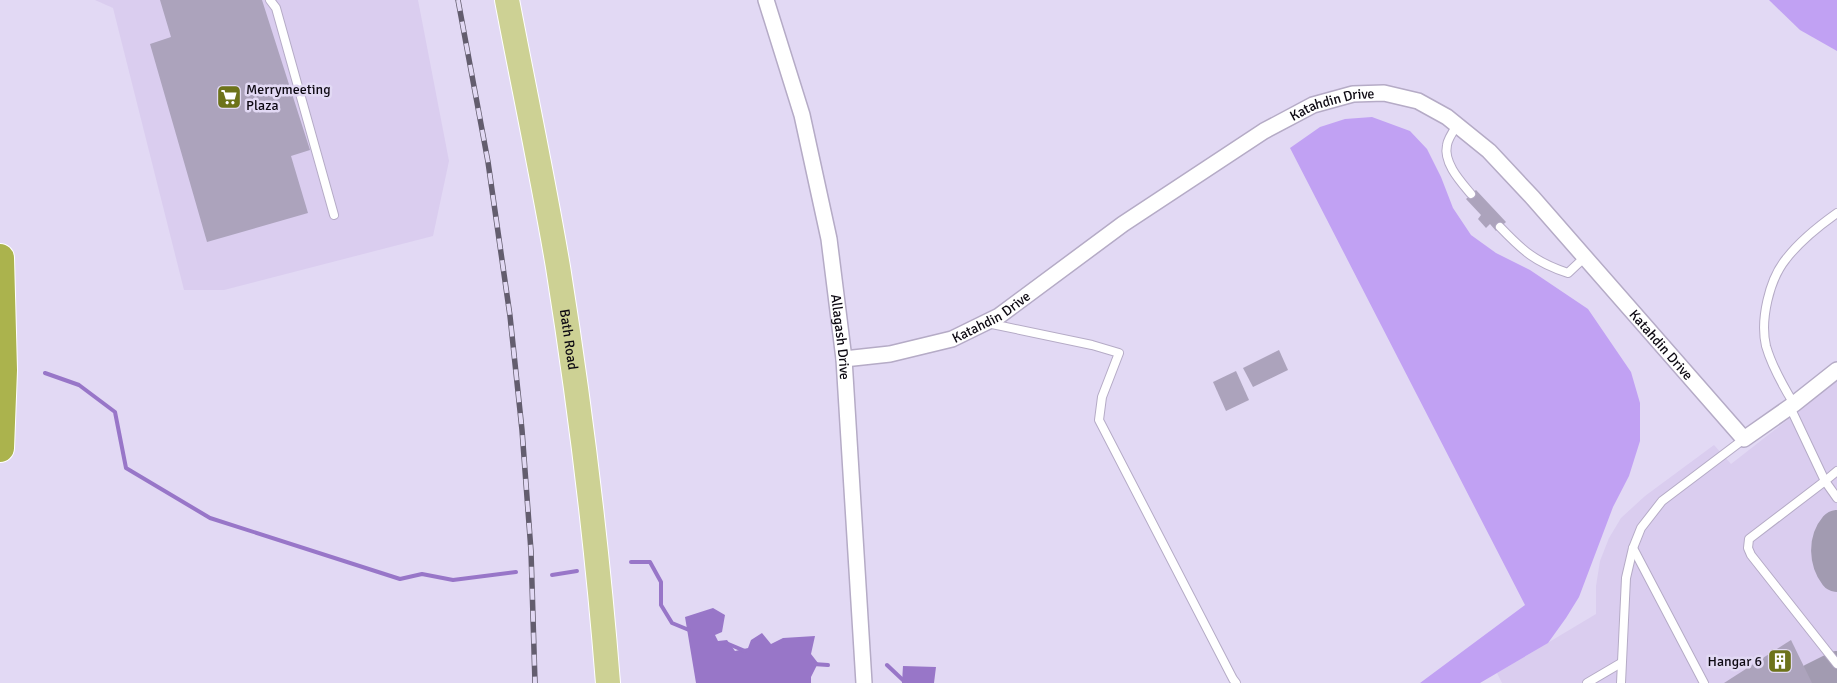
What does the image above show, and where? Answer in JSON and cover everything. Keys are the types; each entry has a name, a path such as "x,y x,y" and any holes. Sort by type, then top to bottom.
{"highway":[{"path":"0,258 3,370 0,448"}],"main road":[{"name":"Bath Road","path":"507,0 557,265 575,381 590,497 608,683"}],"street":[{"name":"Allagash Drive","path":"766,0 802,115 830,239 844,358 864,683"},
{"name":"Katahdin Drive","path":"844,358 890,354 952,339 1000,316 1123,224 1264,130 1313,106 1353,94 1384,93 1418,101 1458,124 1488,151 1527,191 1744,439"},
{"path":"1744,439 1792,406 1837,370"}],"lane":[{"path":"270,0 276,8 334,215"},
{"path":"1458,124 1446,148 1453,169 1471,194"},
{"path":"1837,213 1822,224 1785,259 1768,293 1764,323 1766,345 1779,378 1825,481 1837,498"},
{"path":"1500,227 1529,256 1553,268 1568,273 1585,257"},
{"path":"985,323 1092,345 1119,353 1102,397 1099,420 1232,679 1236,683"},
{"path":"1621,683 1626,578 1633,548 1641,528 1662,501 1744,439"},
{"path":"1837,471 1749,539 1748,548 1751,555 1837,664"},
{"path":"1633,548 1704,683"},
{"path":"1586,683 1621,663"}],"shaded area":[{"name":"Merrymeeting Plaza","path":"95,0 418,0 449,161 433,236 224,290 184,290 113,8"},
{"path":"1769,0 1837,0 1837,51 1800,30"},
{"path":"1372,117 1410,131 1427,149 1441,177 1453,208 1471,235 1496,253 1530,270 1588,309 1631,372 1640,403 1640,441 1629,476 1613,507 1579,597 1548,643 1480,683 1420,683 1525,605 1290,148 1320,127 1345,119"},
{"path":"1837,381 1837,683 1502,683 1497,673 1596,614 1596,586 1600,561 1609,538 1621,518 1645,496 1714,445 1731,464"},
{"path":"713,608 725,615 722,632 715,635 718,641 727,640 735,651 748,648 751,640 762,633 771,644 783,638 815,636 811,654 818,663 811,677 811,683 696,683 685,617"},
{"path":"903,666 936,667 934,683 902,683"}],"building":[{"name":"Merrymeeting Plaza","path":"160,0 262,0 310,150 291,156 308,213 207,242 150,44 171,37"},
{"path":"1476,190 1506,222 1496,231 1490,224 1486,228 1478,219 1481,215 1466,199"},
{"path":"1279,350 1288,370 1253,387 1243,368"},
{"path":"1236,371 1249,400 1226,411 1213,382"},
{"name":"Hangar 6","path":"1791,640 1812,683 1724,683"}],"waterway":[{"path":"45,373 79,385 115,412 126,468 210,518 400,579 422,574 453,580 516,572"},
{"path":"631,562 650,562 661,582 661,605 672,623 689,630"},
{"path":"552,575 577,571"},
{"path":"726,643 745,651"},
{"path":"813,664 828,665"},
{"path":"887,665 906,683"}],"taxiway":[{"path":"1837,528 1833,533 1829,551 1831,563 1837,574"},
{"path":"1813,681 1837,669"}],"railway":[{"path":"458,0 488,162 510,316 522,430 531,551 535,683"}],"place":[{"name":"Merrymeeting Plaza","path":"229,97"},
{"name":"Hangar 6","path":"1780,661"}]}
